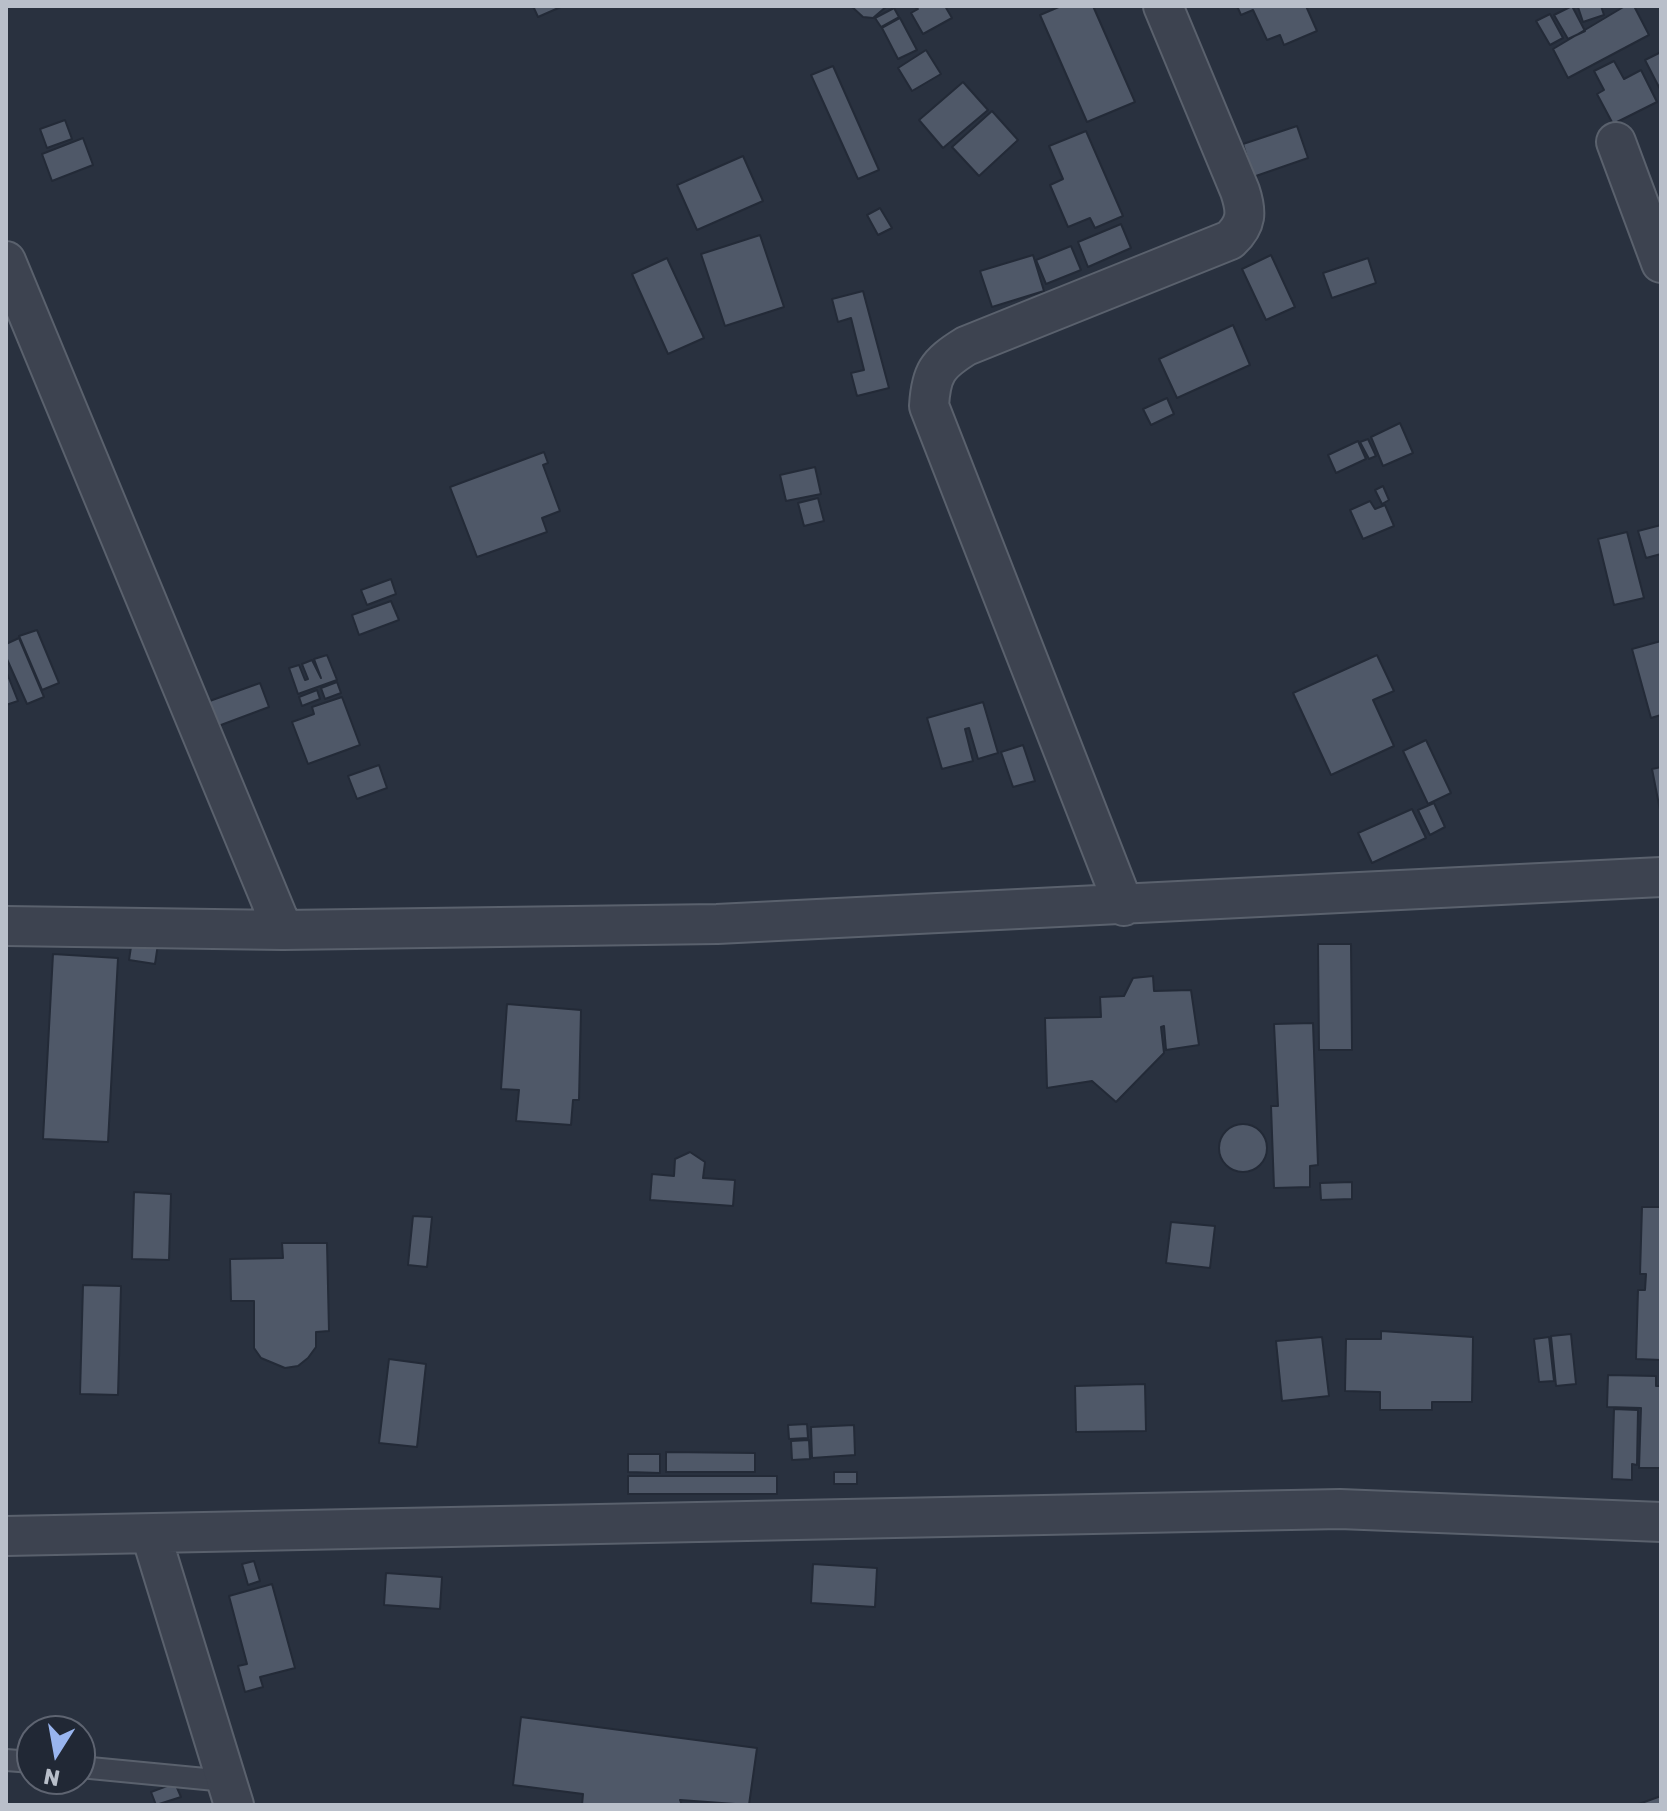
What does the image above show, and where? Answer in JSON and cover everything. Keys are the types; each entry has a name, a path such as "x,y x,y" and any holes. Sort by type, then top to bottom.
{"street":[{"path":"1124,906 929,406 931,379 947,358 966,346 1230,240 1242,229 1246,210 1240,191 1163,6"},
{"path":"1616,142 1661,263"},
{"path":"6,261 283,930"},
{"path":"6,926 283,930 717,924 1661,877"},
{"path":"6,1536 1340,1509 1661,1522"},
{"path":"151,1535 230,1793"}],"lane":[{"path":"96,1770 230,1793"}],"building":[{"path":"533,6 563,6 538,17"},
{"path":"851,6 887,6 873,18 863,17"},
{"path":"913,6 945,6 952,18 923,34 911,13 918,9"},
{"path":"1061,6 1093,6 1135,102 1087,122 1040,15"},
{"path":"1237,6 1306,6 1317,31 1284,45 1280,35 1267,40 1253,10 1241,15"},
{"path":"1572,6 1585,31 1568,39 1554,15"},
{"path":"1601,6 1604,15 1583,22 1578,7"},
{"path":"1625,6 1634,6 1649,35 1568,78 1553,49"},
{"path":"894,8 899,17 881,27 875,18"},
{"path":"1550,14 1563,38 1550,45 1536,21"},
{"path":"900,18 917,50 898,59 882,28"},
{"path":"926,50 941,74 912,91 898,68"},
{"path":"1661,52 1661,91 1645,60"},
{"path":"1614,61 1624,79 1641,70 1657,102 1613,124 1597,94 1604,90 1594,71"},
{"path":"833,66 879,170 858,179 811,75"},
{"path":"963,82 988,110 943,148 919,120"},
{"path":"992,111 1018,140 979,176 952,147"},
{"path":"65,120 72,139 47,148 40,129"},
{"path":"1297,126 1308,158 1253,177 1243,144"},
{"path":"1086,131 1123,216 1095,228 1090,218 1068,227 1050,185 1063,179 1049,146"},
{"path":"83,138 93,165 52,181 42,154"},
{"path":"743,156 763,201 697,230 677,185"},
{"path":"880,208 892,228 878,235 867,215"},
{"path":"1121,224 1131,248 1088,267 1078,242"},
{"path":"760,235 784,307 725,326 701,254"},
{"path":"1071,246 1081,270 1046,284 1036,260"},
{"path":"1033,255 1044,291 992,307 980,271"},
{"path":"1271,255 1295,307 1266,320 1242,269"},
{"path":"667,258 704,338 668,354 632,274"},
{"path":"1368,258 1376,283 1332,298 1323,273"},
{"path":"863,291 889,388 857,396 851,373 864,370 851,318 838,322 832,299"},
{"path":"1233,325 1250,365 1177,398 1159,359"},
{"path":"1167,398 1174,414 1151,425 1143,409"},
{"path":"1400,423 1413,453 1383,466 1371,437"},
{"path":"1368,439 1376,456 1369,459 1360,442"},
{"path":"1358,441 1366,459 1336,473 1328,455"},
{"path":"544,452 548,463 543,465 560,511 542,518 547,532 477,557 450,487"},
{"path":"815,467 821,494 786,501 780,475"},
{"path":"1383,486 1389,500 1382,504 1375,490"},
{"path":"818,498 824,521 804,526 798,503"},
{"path":"1370,501 1375,509 1385,505 1394,526 1363,539 1350,510"},
{"path":"1661,525 1661,554 1646,558 1638,531"},
{"path":"1627,532 1644,598 1614,605 1598,539"},
{"path":"391,579 396,594 367,605 361,590"},
{"path":"391,601 399,620 359,635 352,615"},
{"path":"37,630 59,683 42,690 19,636"},
{"path":"19,638 44,697 27,704 6,657 6,644"},
{"path":"1661,641 1661,715 1651,718 1632,649"},
{"path":"327,655 337,680 298,694 289,668 299,665 305,680 308,679 302,664 312,660 321,678 314,659"},
{"path":"1377,655 1394,691 1373,700 1394,746 1331,775 1293,693"},
{"path":"6,671 18,701 6,705"},
{"path":"337,682 341,693 325,699 321,688"},
{"path":"260,683 269,707 213,728 204,703"},
{"path":"317,690 320,699 302,706 299,697"},
{"path":"342,697 360,745 308,764 292,722 314,714 312,707"},
{"path":"983,702 998,753 978,759 969,728 965,729 973,761 942,769 927,718"},
{"path":"1426,740 1451,793 1428,804 1403,751"},
{"path":"1023,745 1035,781 1013,787 1001,752"},
{"path":"379,765 387,788 357,799 348,776"},
{"path":"1661,767 1661,809 1660,810 1652,769"},
{"path":"1434,803 1445,827 1430,835 1418,810"},
{"path":"1412,809 1426,838 1372,863 1358,833"},
{"path":"132,940 158,944 155,964 129,960"},
{"path":"1318,944 1351,944 1352,1050 1319,1050"},
{"path":"53,954 118,958 108,1142 43,1139"},
{"path":"1153,976 1154,991 1191,990 1199,1045 1166,1050 1164,1026 1161,1027 1164,1053 1116,1102 1092,1081 1047,1088 1045,1018 1101,1017 1100,997 1124,996 1133,978"},
{"path":"507,1004 581,1010 579,1100 573,1100 571,1125 516,1121 519,1090 501,1089"},
{"path":"1313,1023 1318,1165 1310,1166 1310,1187 1274,1188 1271,1106 1278,1106 1274,1024"},
{"path":"1243,1124 1260,1131 1267,1148 1260,1165 1243,1172 1226,1165 1219,1148 1226,1131"},
{"path":"690,1152 705,1162 703,1178 735,1180 733,1206 650,1200 652,1174 674,1176 675,1159"},
{"path":"1352,1182 1352,1199 1321,1200 1320,1183"},
{"path":"134,1192 171,1194 169,1260 132,1259"},
{"path":"1642,1207 1661,1207 1661,1360 1636,1359 1638,1290 1645,1290 1646,1274 1640,1274"},
{"path":"413,1216 432,1217 427,1267 408,1265"},
{"path":"1171,1222 1215,1226 1210,1268 1166,1263"},
{"path":"282,1243 327,1243 329,1331 316,1332 316,1347 308,1358 298,1366 285,1368 261,1358 254,1348 254,1301 231,1301 230,1259 283,1258"},
{"path":"83,1285 121,1286 118,1395 80,1394"},
{"path":"1381,1331 1473,1337 1472,1402 1432,1402 1432,1410 1380,1410 1380,1392 1345,1391 1346,1339 1381,1339"},
{"path":"1571,1334 1576,1384 1556,1386 1551,1336"},
{"path":"1322,1337 1329,1396 1282,1401 1276,1341"},
{"path":"1549,1337 1554,1381 1539,1382 1534,1339"},
{"path":"389,1359 426,1364 417,1447 379,1443"},
{"path":"1608,1375 1656,1376 1656,1386 1661,1386 1661,1468 1639,1468 1641,1408 1607,1407"},
{"path":"1145,1384 1146,1431 1076,1432 1075,1386"},
{"path":"1614,1409 1638,1410 1637,1465 1632,1464 1632,1480 1612,1479"},
{"path":"807,1424 808,1438 789,1439 788,1425"},
{"path":"854,1425 855,1455 812,1458 811,1427"},
{"path":"809,1440 810,1459 792,1460 791,1441"},
{"path":"666,1452 755,1453 755,1472 666,1472"},
{"path":"628,1454 660,1454 660,1473 628,1472"},
{"path":"834,1472 857,1472 857,1484 834,1484"},
{"path":"628,1476 777,1476 777,1494 628,1494"},
{"path":"254,1561 260,1581 248,1585 242,1564"},
{"path":"813,1564 877,1568 875,1607 811,1603"},
{"path":"386,1573 442,1577 440,1609 384,1605"},
{"path":"272,1584 295,1668 260,1677 263,1687 245,1692 238,1666 247,1664 229,1596"},
{"path":"521,1717 757,1748 749,1805 680,1800 682,1805 582,1805 583,1794 513,1785"},
{"path":"175,1783 181,1797 156,1805 151,1792"},
{"path":"1661,1796 1661,1805 1636,1805"}]}
